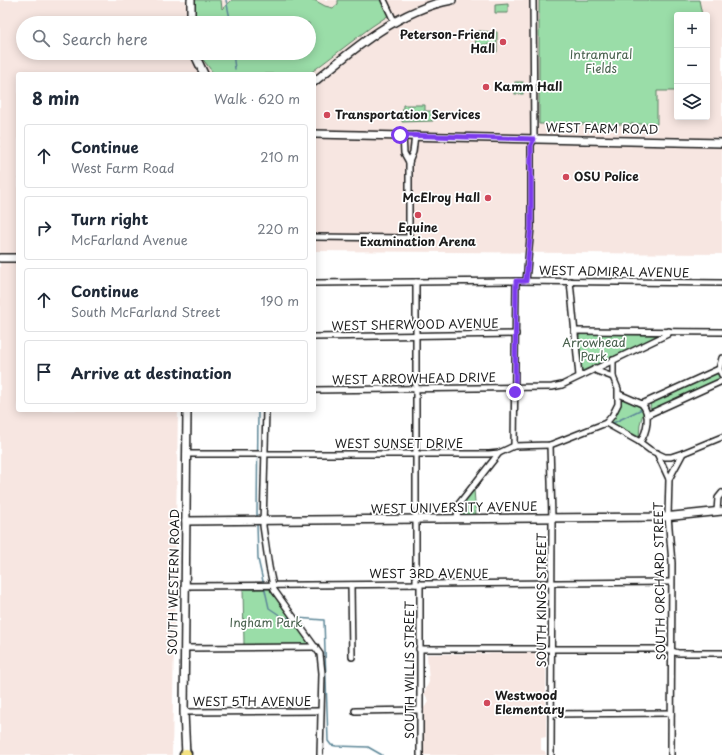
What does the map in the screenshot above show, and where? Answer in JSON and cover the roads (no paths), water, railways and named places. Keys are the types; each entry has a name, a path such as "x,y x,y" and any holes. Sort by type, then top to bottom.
{"street":[{"path":"191,0 191,16"},
{"path":"384,0 394,22"},
{"path":"316,80 334,64 394,22 447,0"},
{"path":"526,281 531,227 531,145 534,139 533,0"},
{"path":"197,60 203,72"},
{"name":"WEST FARM ROAD","path":"316,134 415,135 722,143"},
{"path":"403,135 404,152 409,162"},
{"path":"316,237 409,238 409,162 413,152 415,135"},
{"path":"0,258 16,258"},
{"path":"514,446 516,281"},
{"path":"570,281 579,376"},
{"name":"WEST ADMIRAL AVENUE","path":"316,283 570,281 722,283"},
{"name":"SOUTH WILLIS STREET","path":"416,282 415,453 420,755"},
{"path":"574,331 722,332"},
{"name":"WEST ARROWHEAD DRIVE","path":"316,390 552,387 562,385 668,334 669,331"},
{"name":"WEST SHERWOOD AVENUE","path":"316,337 516,334"},
{"path":"642,404 721,372 722,358"},
{"path":"613,360 613,377 618,394 618,404 612,416 606,423 657,453 671,457 722,437"},
{"path":"595,368 597,371 613,377"},
{"path":"647,415 722,381"},
{"path":"618,394 646,407 647,423 640,442"},
{"name":"SOUTH WESTERN ROAD","path":"186,755 184,712 187,412"},
{"path":"266,412 266,454 259,521 272,586 320,654 322,673 320,755"},
{"name":"WEST SUNSET DRIVE","path":"186,454 499,453 514,446 550,445 606,423"},
{"name":"SOUTH KINGS STREET","path":"550,445 552,518 551,755"},
{"path":"457,519 458,505 499,453"},
{"path":"657,453 669,479"},
{"name":"SOUTH ORCHARD STREET","path":"671,755 672,582 668,516 669,479 683,453"},
{"path":"720,511 718,498 722,492"},
{"name":"WEST UNIVERSITY AVENUE","path":"186,521 668,516 720,511"},
{"name":"WEST 3RD AVENUE","path":"186,586 672,582"},
{"path":"351,585 352,657"},
{"path":"185,648 316,647"},
{"path":"419,649 551,648 671,650 678,653 722,653"},
{"path":"355,711 420,710"},
{"name":"WEST 5TH AVENUE","path":"184,712 320,711"},
{"path":"551,714 671,713"}],"waterway":[{"path":"226,0 229,16"},
{"path":"234,60 235,69"},
{"path":"611,424 644,408"},
{"path":"257,517 258,412"},
{"path":"257,523 258,559 269,608 284,618 292,618"},
{"path":"296,618 324,620 328,741 331,745 336,746 368,747 382,755"}],"place":[{"name":"Peterson-Friend Hall","path":"503,42"},
{"name":"Kamm Hall","path":"486,87"},
{"name":"Transportation Services","path":"327,115"},
{"name":"OSU Police","path":"566,177"},
{"name":"McElroy Hall","path":"488,198"},
{"name":"Equine Examination Arena","path":"418,215"},
{"name":"Westwood Elementary","path":"487,703"}],"park label":[{"name":"Intramural Fields","path":"601,62"},
{"name":"Arrowhead Park","path":"594,350"},
{"name":"Ingham Park","path":"266,623"}]}
